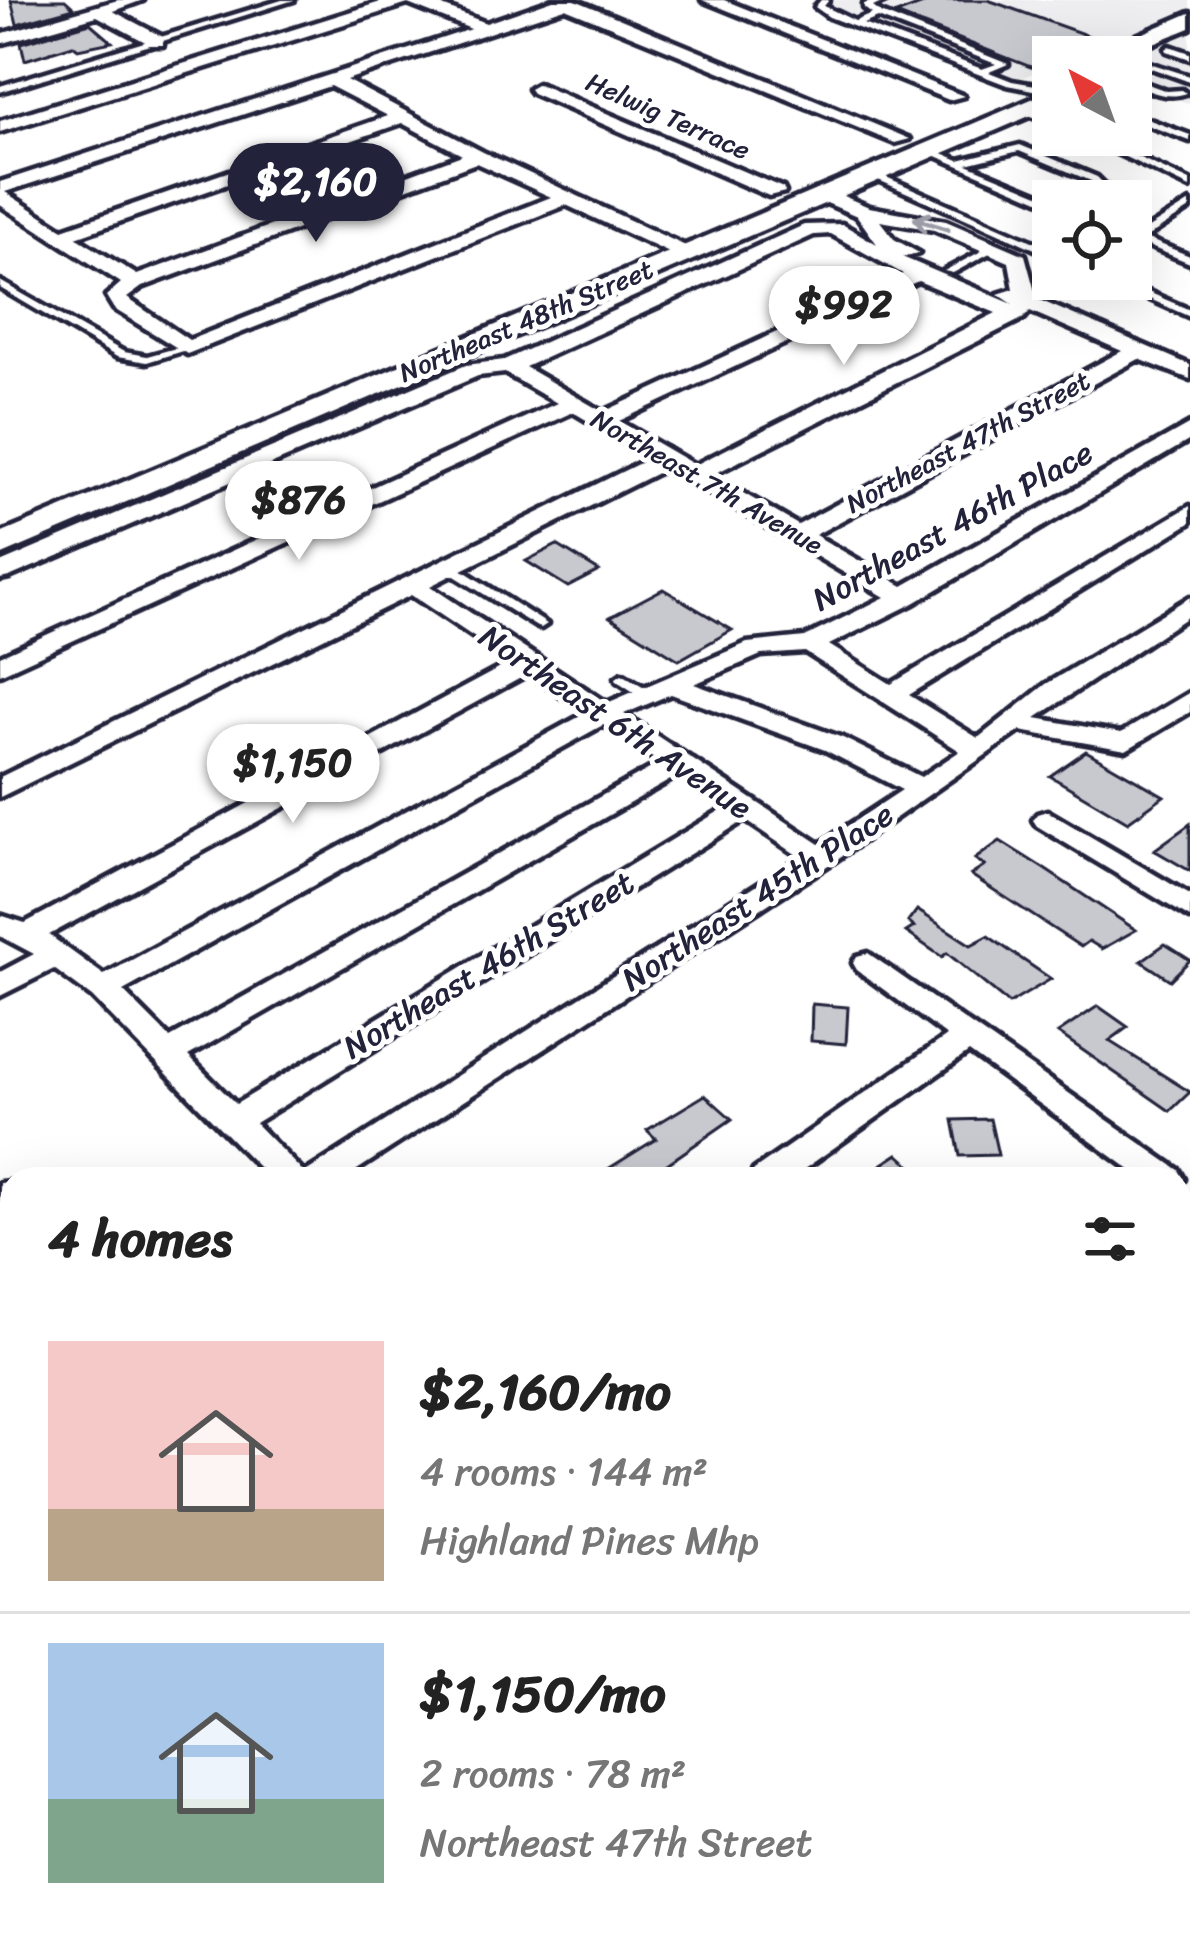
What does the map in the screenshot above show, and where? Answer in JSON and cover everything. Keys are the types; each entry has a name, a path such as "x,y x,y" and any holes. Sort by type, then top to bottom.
{"main road":[{"path":"1151,36 1190,20"},
{"path":"1152,61 1184,48"},
{"name":"Northeast 48th Street","path":"0,546 672,247 776,193 1032,95"},
{"name":"Northeast 48th Street","path":"0,519 672,247 822,194 870,173 919,138"},
{"path":"822,194 818,185 823,179 919,138"}],"street":[{"path":"1,38 135,0"},
{"path":"0,127 403,0"},
{"path":"413,0 486,29"},
{"path":"710,0 955,96"},
{"path":"0,193 564,1 919,138"},
{"path":"596,10 618,2"},
{"path":"100,11 157,41"},
{"path":"334,81 477,156 672,247"},
{"name":"Helwig Terrace","path":"538,89 776,193"},
{"path":"60,236 403,117"},
{"path":"477,156 135,283 116,296 122,305 187,348 566,198"},
{"path":"0,193 135,283"},
{"path":"822,194 864,212 938,225 1018,259 1022,308"},
{"path":"864,212 887,243 1022,308"},
{"path":"0,572 474,370 509,366 811,229 835,228 918,274 1139,350 1190,373"},
{"path":"602,421 918,274"},
{"path":"694,475 1022,308"},
{"name":"Northeast 47th Street","path":"797,535 1139,350"},
{"name":"Northeast 7th Avenue","path":"509,366 905,598"},
{"path":"0,666 573,404"},
{"name":"Northeast 46th Place","path":"104,989 605,713 756,649 810,644 905,598 1190,431"},
{"path":"0,788 667,460"},
{"path":"890,696 1190,513"},
{"name":"Northeast 6th Avenue","path":"412,585 820,857"},
{"name":"Northeast 45th Place","path":"336,1167 820,857 1190,604"},
{"path":"810,644 979,751"},
{"path":"14,930 529,663"},
{"path":"660,690 834,744 922,789"},
{"path":"1013,722 1126,742 1190,700"},
{"path":"165,1055 680,763"},
{"name":"Northeast 46th Street","path":"230,1122 746,807"},
{"path":"1046,820 1190,908"},
{"path":"14,930 104,989 277,1167"},
{"path":"0,986 57,954"},
{"path":"868,963 1150,1167"},
{"path":"783,1167 970,1036"}],"lane":[{"path":"0,89 290,0"},
{"path":"825,0 819,7 855,24 1032,89"},
{"path":"884,0 867,6 878,15 1004,64 982,72"},
{"path":"855,24 878,15"},
{"path":"1152,74 1186,84"},
{"path":"1152,80 1167,90 1186,84"},
{"path":"1152,124 1190,138"},
{"path":"919,138 958,164 1032,194"},
{"path":"958,164 1020,148 1095,180"},
{"path":"1128,156 1190,185"},
{"path":"870,173 1032,245"},
{"path":"1152,227 1190,205"},
{"path":"1152,244 1190,260"},
{"path":"950,271 994,248"},
{"path":"0,284 121,355 147,359 187,348"},
{"path":"1152,297 1190,314"},
{"path":"449,567 542,624"},
{"path":"622,678 660,690"}],"shaded area":[{"path":"834,0 1190,0 1190,104 1152,90 1152,36 1032,36 1032,73 1013,81 833,11 830,4"}],"building":[{"path":"11,0 65,0 74,8 17,24"},
{"path":"934,0 988,0 1089,36 1032,36 1032,68 896,14"},
{"path":"90,23 112,42 78,49 73,45 25,60 21,43"},
{"path":"557,545 599,571 568,587 526,561"},
{"path":"663,589 732,630 679,660 610,617"},
{"path":"1086,751 1164,796 1128,822 1050,776"},
{"path":"1190,824 1190,871 1154,850"},
{"path":"1000,841 1136,930 1102,949 1089,941 1081,947 971,875 985,866 975,859"},
{"path":"917,910 971,945 988,936 1051,979 1009,1004 947,953 942,957 906,932 914,927 908,922"},
{"path":"1165,944 1190,960 1170,980 1141,961"},
{"path":"812,1004 848,1007 846,1044 811,1041"},
{"path":"1098,1006 1128,1027 1109,1041 1190,1092 1170,1111 1058,1033"},
{"path":"705,1095 732,1119 663,1167 611,1167 656,1139 647,1130"},
{"path":"990,1119 998,1155 960,1156 953,1120"},
{"path":"898,1154 913,1167 878,1167"}]}
